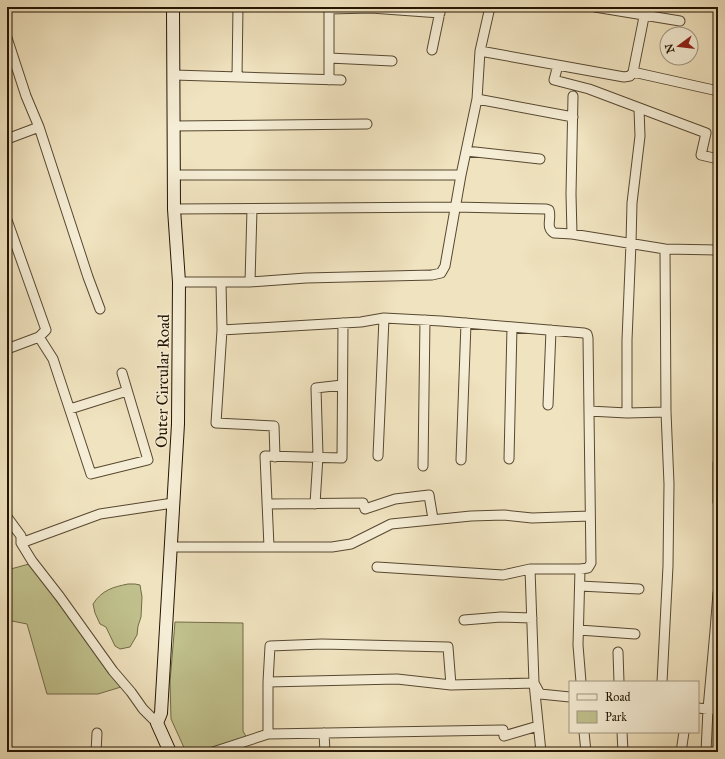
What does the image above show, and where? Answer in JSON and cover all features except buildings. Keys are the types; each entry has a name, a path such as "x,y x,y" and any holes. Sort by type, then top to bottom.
{"main road":[{"name":"Outer Circular Road","path":"156,723 161,713 178,424 179,282 174,210 173,7"},
{"path":"156,723 170,752"}],"street":[{"path":"237,77 238,7"},
{"path":"179,282 250,282 306,278 432,275 440,273 445,266 461,175 477,99 480,51 490,7"},
{"path":"595,7 646,11 680,21"},
{"path":"329,80 329,8 441,10 432,50"},
{"path":"480,51 624,77 630,76 633,72 646,11"},
{"path":"7,38 26,96 39,127 88,277 100,309"},
{"path":"329,58 392,61"},
{"path":"558,65 554,80 589,89 706,133 701,155 718,159"},
{"path":"633,72 718,91"},
{"path":"174,75 342,80"},
{"path":"572,234 573,96"},
{"path":"477,99 573,117"},
{"path":"627,413 627,340 632,203 640,136 639,109"},
{"path":"173,126 367,124"},
{"path":"7,140 39,127"},
{"path":"466,151 540,159"},
{"path":"174,175 461,175"},
{"path":"174,210 455,207 546,208 549,210 550,214 549,228 554,233 572,234 665,249 718,250"},
{"path":"250,282 252,209"},
{"path":"7,220 46,330 39,337 7,349"},
{"path":"662,681 668,566 669,484 666,412 665,249"},
{"path":"221,282 222,330 216,423 274,426 275,456"},
{"path":"222,330 361,322 384,318 512,326 584,332 587,334 591,563 588,568 530,569 503,575 377,567"},
{"path":"378,456 384,318"},
{"path":"423,466 425,320"},
{"path":"269,548 265,456 342,458 343,323"},
{"path":"461,460 466,323"},
{"path":"509,459 512,326"},
{"path":"548,405 551,330"},
{"path":"39,337 53,360 92,474 148,460 122,373"},
{"path":"315,504 318,458 316,388 342,384"},
{"path":"70,409 127,391"},
{"path":"589,411 627,413 666,412"},
{"path":"718,463 718,502"},
{"path":"267,504 363,503 365,509 395,499 429,494 433,520"},
{"path":"20,543 100,514 173,503"},
{"path":"171,547 332,547 351,544 391,524 478,515 504,515 532,518 590,516"},
{"path":"7,517 21,536 20,543 32,561 60,597 113,671 156,723"},
{"path":"530,569 534,683 541,752"},
{"path":"580,569 578,645 581,681"},
{"path":"580,586 639,589"},
{"path":"706,752 708,708 718,593"},
{"path":"464,620 501,617 532,618"},
{"path":"579,630 635,634"},
{"path":"268,734 270,646 322,644 448,647 451,685"},
{"path":"618,652 619,681"},
{"path":"268,682 397,679 451,685 534,683"},
{"path":"534,683 540,694 569,697"},
{"path":"699,708 718,710"},
{"path":"213,752 268,734 503,730 504,736 538,726"},
{"path":"96,752 97,733"},
{"path":"324,733 325,752"},
{"path":"584,733 586,752"},
{"path":"622,733 623,752"},
{"path":"681,752 684,733"}],"green space":[{"path":"29,564 121,687 98,694 47,694 27,624 7,620 7,570"},
{"path":"128,584 140,585 142,597 141,617 137,635 130,647 120,649 115,646 106,627 100,624 93,604 104,592 117,586"},
{"path":"175,622 243,623 243,731 248,740 210,752 186,752 171,719 170,682"}]}
